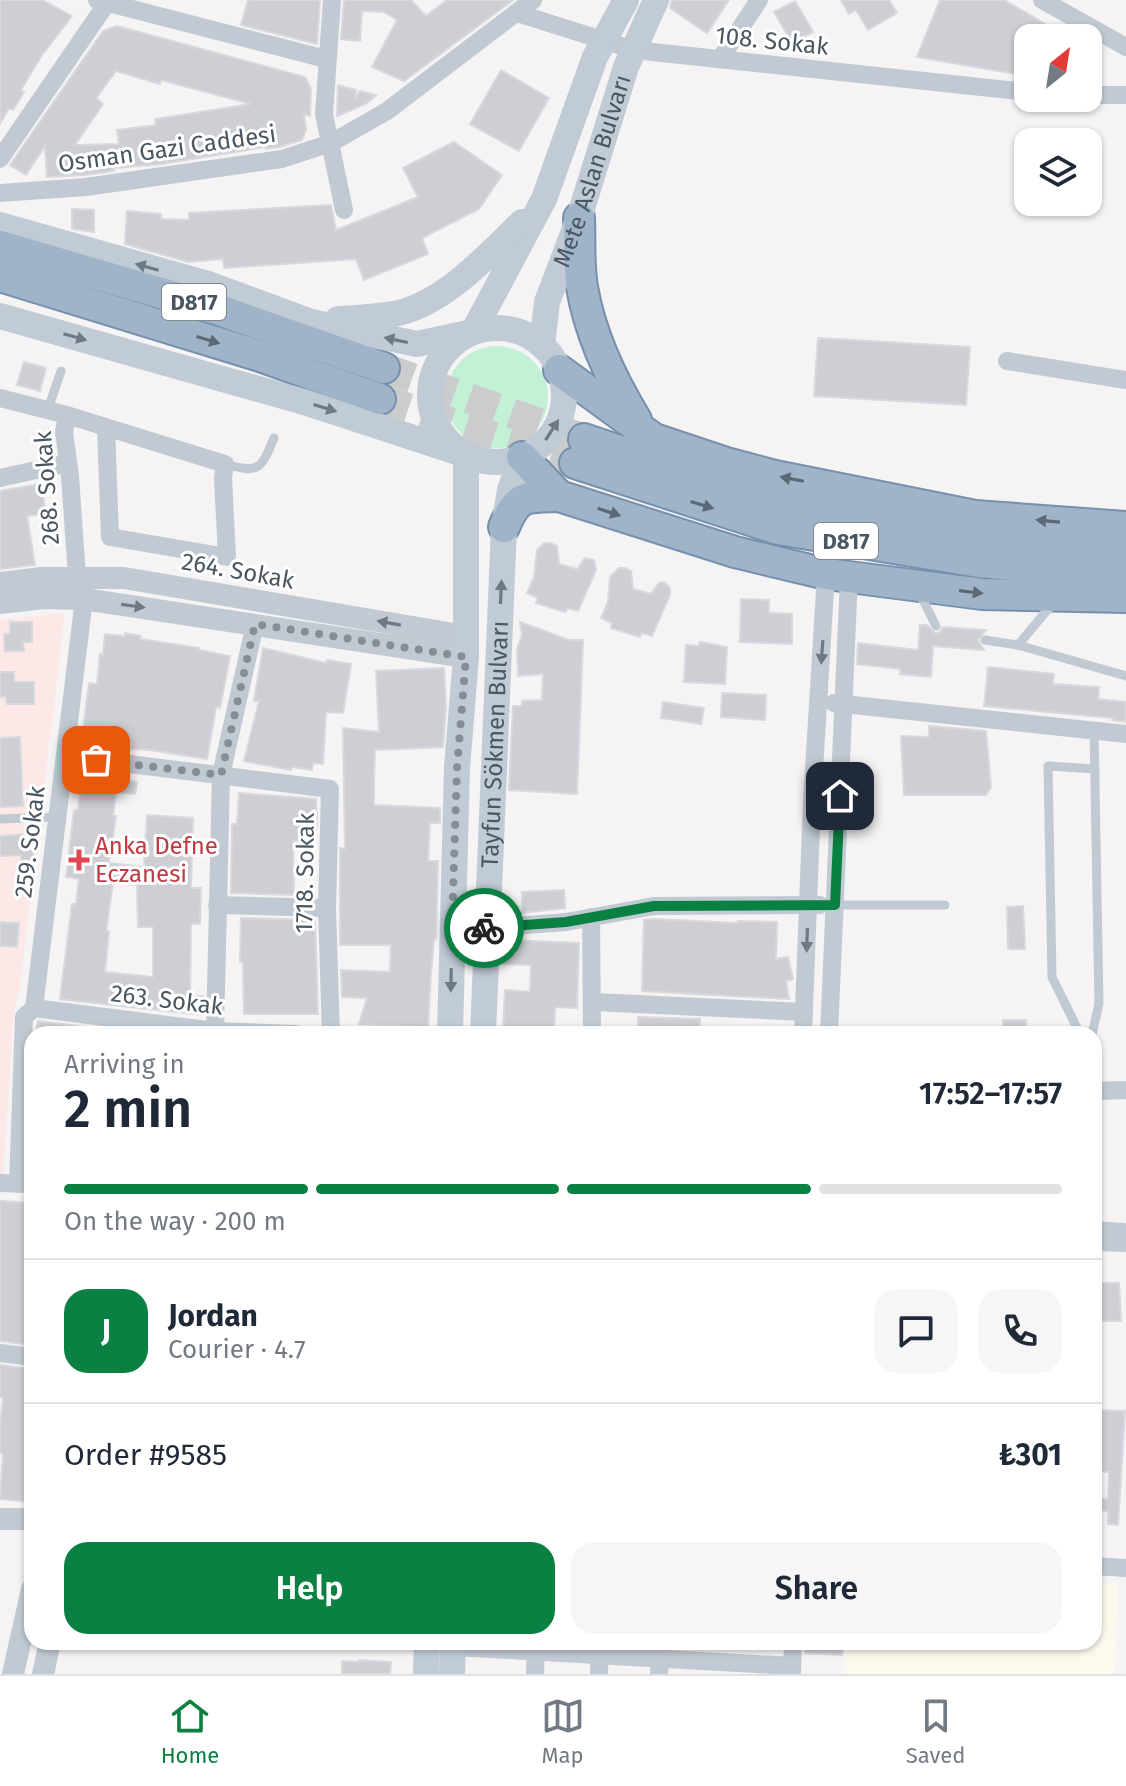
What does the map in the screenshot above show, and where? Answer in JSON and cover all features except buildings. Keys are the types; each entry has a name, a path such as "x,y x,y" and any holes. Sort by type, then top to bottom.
{"highway":[{"path":"579,218 582,285 591,323 621,396 636,422 654,439"},
{"name":"D817","path":"0,246 280,329 384,368"},
{"name":"D817","path":"0,276 260,356 380,399"},
{"path":"550,357 654,439 726,463 775,476 975,516 1126,527"},
{"name":"D817","path":"1126,547 1041,547 852,520 580,451 778,529 979,562 1126,574"},
{"path":"522,457 559,496"},
{"path":"504,527 513,506 521,499 559,496 735,552 838,575 982,594 1126,597"}],"main road":[{"name":"Mete Aslan Bulvarı","path":"473,332 544,199 603,41 626,0"},
{"name":"Mete Aslan Bulvarı","path":"550,357 547,302 579,218 634,50 656,0"},
{"path":"311,322 396,314 441,294 476,268 544,199"},
{"path":"0,225 208,284 311,322 417,344 487,328 516,330 550,357 563,386 563,404 559,421 544,442 522,457 504,462 485,461 304,402 0,316"},
{"path":"466,455 448,442 436,424 430,402 431,380 439,359 453,343 473,332"},
{"name":"Tayfun Sökmen Bulvarı","path":"450,1026 457,768 466,647 466,455"},
{"name":"Tayfun Sökmen Bulvarı","path":"483,1026 504,527 510,490 522,457"},
{"path":"452,925 487,928"},
{"path":"426,1674 427,1650"},
{"path":"452,1674 453,1650"}],"street":[{"path":"332,0 324,114 344,210"},
{"name":"Osman Gazi Caddesi","path":"0,193 86,187 282,159 331,143 387,111 533,0"},
{"path":"720,59 759,0"},
{"path":"1042,0 1126,47"},
{"path":"0,159 105,1 326,59"},
{"name":"108. Sokak","path":"517,13 634,50 1014,90"},
{"path":"1102,95 1126,95"},
{"path":"1007,361 1126,380"},
{"name":"268. Sokak","path":"0,398 67,415 64,432 80,588"},
{"path":"67,415 106,427 225,464 227,557 110,537 106,427"},
{"path":"0,478 68,463"},
{"path":"803,1026 819,701 838,575"},
{"path":"829,1026 844,704 838,575"},
{"name":"264. Sokak","path":"0,603 44,598 124,578 466,647"},
{"name":"264. Sokak","path":"0,583 80,588 255,624 466,647"},
{"name":"259. Sokak","path":"17,1184 24,1017 34,1008 65,756 80,588"},
{"path":"215,1026 221,775 255,624"},
{"path":"819,701 1126,734"},
{"name":"1718. Sokak","path":"65,756 330,789 327,908 331,1026"},
{"path":"217,905 327,908"},
{"path":"487,928 566,922 654,906 835,905"},
{"path":"591,917 592,1026"},
{"path":"594,1002 804,1012"},
{"name":"263. Sokak","path":"34,1008 170,1026"},
{"path":"1102,1091 1126,1090"},
{"path":"1102,1230 1126,1232"},
{"path":"1102,1242 1126,1243"},
{"path":"0,1353 24,1356"},
{"path":"0,1519 24,1519"},
{"path":"1102,1566 1126,1568"},
{"path":"9,1667 24,1616"},
{"path":"43,1674 48,1650"},
{"path":"535,1674 536,1650"},
{"path":"555,1650 600,1657 660,1658 792,1670 793,1650"}],"lane":[{"path":"48,409 61,371"},
{"path":"225,464 247,470 257,469 274,438"},
{"path":"915,585 936,626"},
{"path":"1018,645 1060,595"},
{"path":"985,640 1018,645 1126,676"},
{"path":"1094,730 1099,1004 1094,1026"},
{"path":"1076,1026 1052,977 1048,766 1095,769"},
{"path":"0,819 57,817"},
{"path":"835,905 945,905"}],"shaded area":[{"path":"65,613 19,992 14,1008 3,1175 0,1175 0,620"},
{"path":"1102,1584 1118,1585 1115,1674 843,1674 844,1650 1102,1650"}],"green space":[{"path":"497,346 516,350 533,361 544,378 548,397 544,416 533,433 516,444 497,448 478,444 461,433 450,416 446,397 450,378 461,361 478,350"}],"tunnel":[{"path":"384,368 584,439"},
{"path":"380,399 575,463"}],"way so far":[{"path":"96,760 221,775 255,624 466,657 457,768 452,925 484,928"}],"place":[{"name":"Anka Defne Eczanesi","path":"79,860"}],"route":[{"path":"484,928 566,922 654,906 835,905 840,796"}]}
